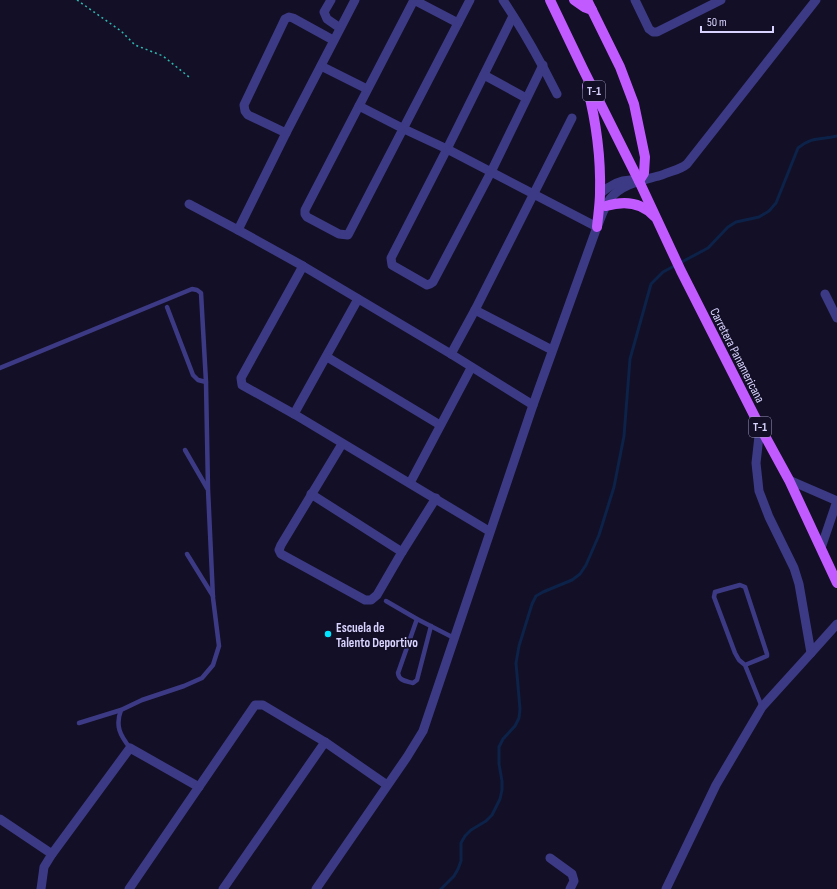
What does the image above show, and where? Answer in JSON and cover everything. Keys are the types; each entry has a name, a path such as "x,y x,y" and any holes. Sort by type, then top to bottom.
{"main road":[{"name":"T-1","path":"550,0 639,181"},
{"path":"574,0 584,7 592,10"},
{"name":"T-1","path":"587,0 620,66 634,104 646,157 644,173 639,181"},
{"path":"583,69 590,99 600,166 600,194 597,227"},
{"name":"Carretera Panamericana","path":"639,181 681,271 760,427 789,480 837,583"},
{"path":"606,206 620,203 635,204 644,208 658,220"}],"street":[{"path":"331,0 324,12 325,16 340,28"},
{"path":"238,230 333,40 355,0"},
{"path":"458,23 414,0 305,210 307,217 339,234 348,235 470,0"},
{"path":"503,0 514,16 557,94"},
{"path":"635,0 649,29 653,32 657,32 717,1"},
{"path":"316,889 407,757 423,731 489,531 552,350 606,206 614,194 639,181 681,169 688,164 816,0"},
{"path":"514,16 391,258 392,265 427,284 433,282 491,172 542,65"},
{"path":"286,133 248,115 245,111 244,105 285,19 289,17 293,18 333,40"},
{"path":"321,66 367,89"},
{"path":"484,75 526,98"},
{"path":"359,106 447,149 597,227"},
{"path":"451,354 475,310 572,118"},
{"path":"600,194 609,186 623,180 632,179 639,181"},
{"path":"189,204 303,266 451,354 471,368 533,405"},
{"path":"303,266 241,378 240,382 242,385 294,414 489,531"},
{"path":"825,294 837,318"},
{"path":"294,414 358,299"},
{"path":"475,310 552,350"},
{"path":"327,357 440,425"},
{"path":"410,483 471,368"},
{"path":"760,427 756,463 759,491 768,517 794,568 799,584 811,654"},
{"path":"342,444 281,545 281,554 365,600 371,600 377,595 436,498"},
{"path":"789,480 837,501 821,548"},
{"path":"311,494 402,552"},
{"path":"666,889 716,784 762,707 837,624"},
{"path":"129,889 255,705 262,705 325,742 387,785"},
{"path":"223,889 325,742"},
{"path":"41,889 44,867 52,854 130,748 199,787"},
{"path":"0,818 52,854"},
{"path":"550,858 572,874 574,881 570,889"}],"lane":[{"path":"0,368 192,289 201,293 206,382 208,489 218,646 213,665 202,678 184,686 142,700 121,710 79,723"},
{"path":"166,307 193,375 198,380 206,382"},
{"path":"185,450 208,489"},
{"path":"187,554 214,598"},
{"path":"745,664 767,656 767,654 745,587 740,585 715,592 713,594 735,653 739,660 745,664 762,707"},
{"path":"386,601 454,638"},
{"path":"417,619 398,673 398,677 401,680 413,683 417,680 431,626"},
{"path":"121,710 118,719 119,728 123,738 130,748"}],"path":[{"path":"77,0 121,31 135,45 163,56 189,77"}],"waterway":[{"path":"441,889 454,876 458,869 461,861 461,843 465,836 492,815 500,799 502,781 499,764 499,747 503,739 515,726 519,718 520,709 516,663 519,646 532,604 536,596 572,580 580,574 586,565 599,535 614,487 624,436 630,359 651,284 663,272 708,248 728,227 736,222 759,217 769,211 776,203 798,148 812,140 837,136"}],"place":[{"name":"Escuela de Talento Deportivo","path":"328,634"}]}
